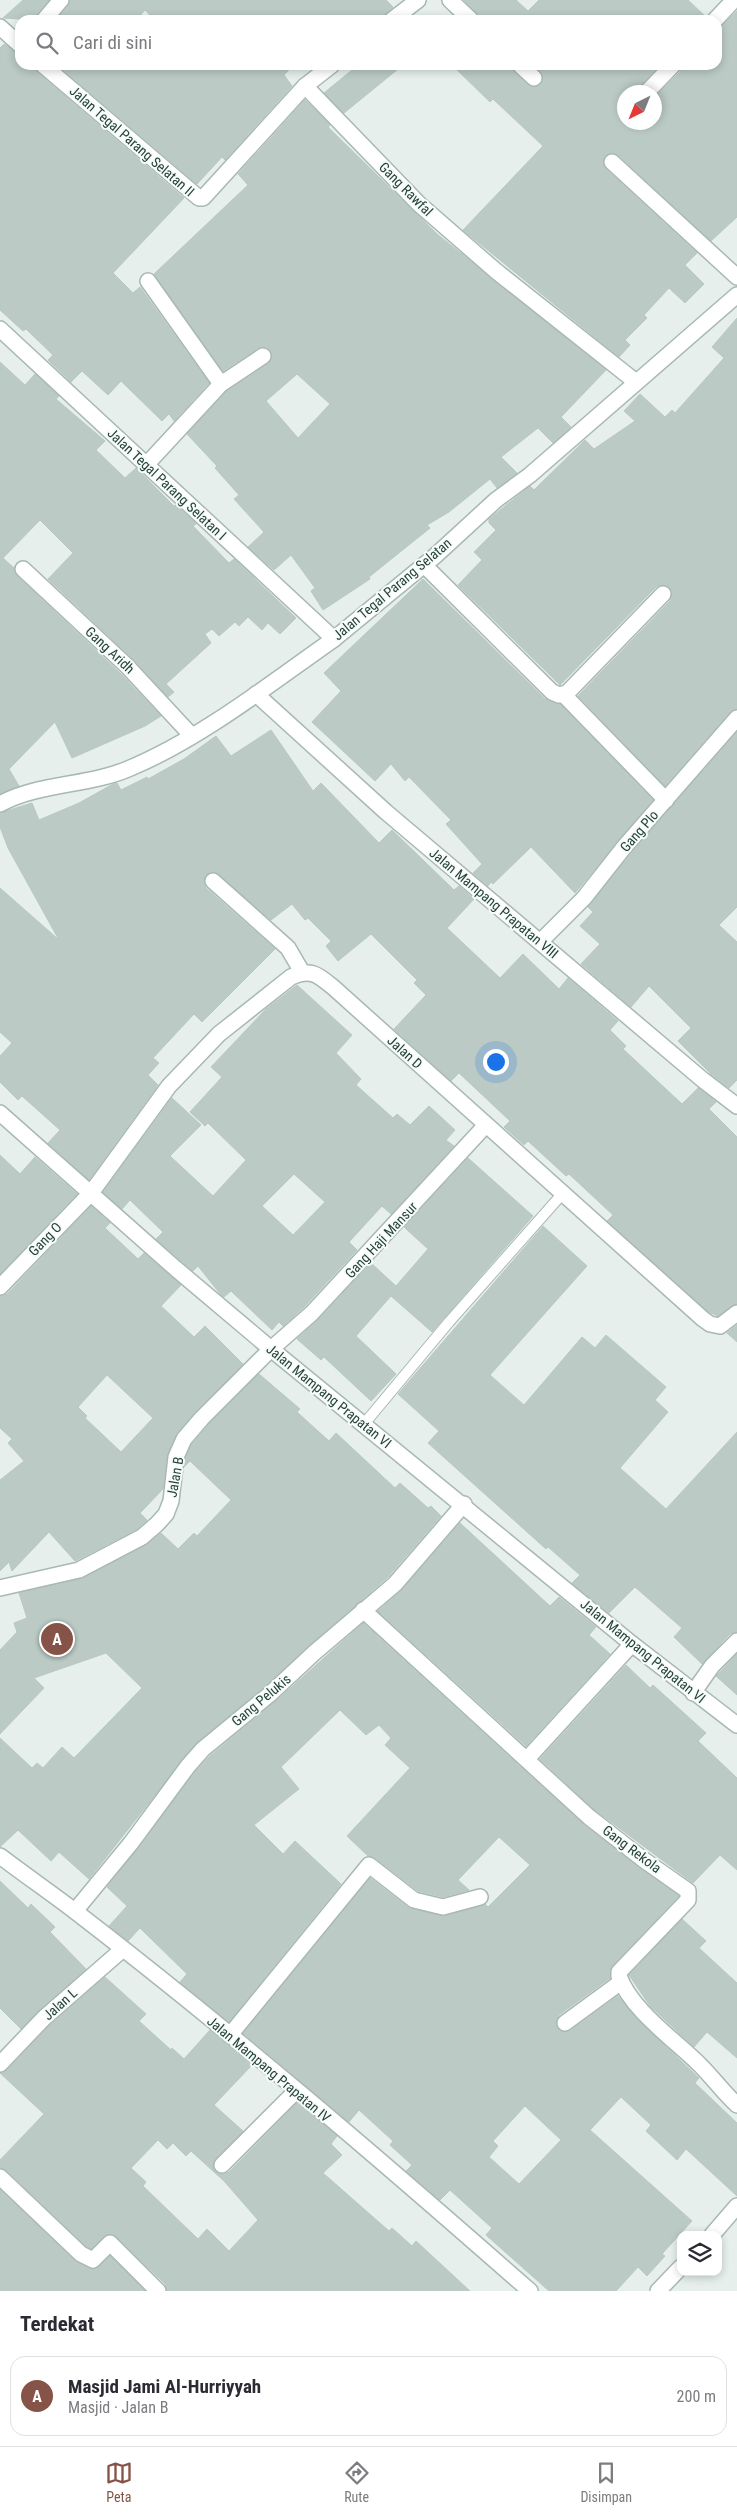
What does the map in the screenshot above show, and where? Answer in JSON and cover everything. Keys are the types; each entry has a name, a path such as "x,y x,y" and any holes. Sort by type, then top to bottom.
{"street":[{"path":"48,15 62,0"},
{"path":"398,15 418,0"},
{"path":"450,0 466,15"},
{"path":"720,15 732,4"},
{"path":"0,28 15,41"},
{"name":"Jalan Tegal Parang Selatan II","path":"49,70 198,198 203,198 305,86"},
{"path":"305,86 326,70"},
{"path":"525,70 534,78"},
{"path":"654,85 668,70"},
{"name":"Gang Rawfal","path":"305,86 419,204 496,271 636,382"},
{"path":"612,162 737,277"},
{"path":"148,281 221,384"},
{"name":"Jalan Tegal Parang Selatan","path":"0,804 18,796 128,769 192,736 256,694 334,638 424,565 496,500 530,475 737,295"},
{"name":"Jalan Tegal Parang Selatan I","path":"0,329 334,638"},
{"path":"147,464 221,384 262,356"},
{"path":"424,565 552,692 559,695 568,693 663,594"},
{"name":"Gang Aridh","path":"23,569 127,666 192,736"},
{"name":"Jalan Mampang Prapatan VIII","path":"256,694 386,812 737,1106"},
{"path":"563,694 666,800"},
{"name":"Gang Plo","path":"540,942 584,898 625,846 737,718"},
{"path":"91,1193 169,1086 219,1034 291,977 302,972 288,948 213,881"},
{"name":"Jalan D","path":"302,972 318,975 334,988 485,1126 564,1192 703,1320 720,1326 737,1312"},
{"name":"Jalan Mampang Prapatan VI","path":"0,1113 175,1268 271,1349 464,1504 632,1644 693,1693 737,1725"},
{"name":"Gang Haji Mansur","path":"271,1349 312,1314 485,1126"},
{"name":"Gang O","path":"0,1287 91,1193"},
{"name":"Jalan B","path":"0,1588 79,1570 142,1537 166,1514 171,1501 176,1457 184,1439 202,1418 271,1349"},
{"name":"Gang Pelukis","path":"75,1911 131,1843 188,1766 203,1749 270,1694 314,1652 395,1584 464,1504"},
{"name":"Gang Rekola","path":"363,1610 589,1816 644,1860 684,1886 690,1894 688,1900 619,1972 621,1982"},
{"path":"693,1693 712,1666 737,1640"},
{"path":"527,1759 632,1644"},
{"name":"Jalan Mampang Prapatan IV","path":"3,1863 75,1911 230,2035 414,2188 530,2291"},
{"path":"230,2035 369,1865 414,1900 443,1907 480,1898"},
{"name":"Jalan L","path":"0,2064 44,2018 123,1949"},
{"path":"566,2024 621,1982 646,2014 701,2066 737,2104"},
{"path":"222,2165 296,2091"},
{"path":"0,2177 81,2254 93,2260 110,2243 158,2291"},
{"path":"715,2231 737,2206"},
{"path":"658,2291 677,2271"}],"lane":[{"path":"364,1424 449,1322 564,1192"}],"building":[{"path":"23,0 49,0 37,15 15,15 15,19 3,18"},
{"path":"70,0 386,0 393,7 385,15 150,15 145,10 140,15 60,15 68,6"},
{"path":"464,0 516,0 528,11 539,0 688,0 704,15 478,15"},
{"path":"737,11 737,217 711,241 618,155 610,153 603,159 606,169 697,253 685,265 704,284 685,303 669,288 644,315 647,318 625,340 630,345 619,357 463,230 543,146 493,99 490,102 457,70 513,70 532,87 540,85 543,80 539,70 655,70 641,85 617,85 617,130 662,130 662,90 681,70 722,70 722,26"},
{"path":"4,44 15,51 15,70 36,70 184,198 113,273 133,293 140,287 209,383 174,421 169,414 162,421 121,381 108,395 82,371 71,382 48,360 53,355 26,329 23,331 0,310 0,48"},
{"path":"63,70 288,70 284,75 292,86 225,160 222,157 197,184"},
{"path":"352,70 397,70 344,113 324,93"},
{"path":"305,100 330,125 328,127 437,234 606,370 561,417 571,427 553,443 538,428 501,457 517,473 497,488 490,479 449,512 427,525 430,528 369,577 370,579 323,610 311,591 315,588 291,555 274,570 248,547 264,532 234,499 239,495 215,468 217,466 187,434 227,391 269,363 272,356 271,351 267,347 258,348 223,371 154,274 248,185 238,174","holes":["297,374 330,404 298,438 266,401"]},
{"path":"737,318 737,709 730,712 665,786 578,696 670,601 672,592 669,587 661,585 656,587 560,685 458,585 482,560 474,552 496,530 489,523 489,519 530,486 534,490 585,440 594,449 635,421 624,411 640,394 665,417 672,410 675,413 724,358 712,347"},
{"path":"0,362 25,385 35,374 59,396 56,399 105,441 96,450 125,478 136,468 174,506 176,505 196,524 193,526 229,563 234,559 296,618 280,634 268,623 262,630 248,617 239,626 235,622 219,636 212,629 205,634 211,643 166,684 174,692 168,697 133,659 48,579 73,553 40,520 3,558 14,568 17,576 120,673 161,716 145,726 72,758 55,722 9,769 19,786 0,794"},
{"path":"423,579 545,699 560,704 653,800 575,893 531,847 493,884 491,882 488,886 473,873 482,864 446,824 451,820 409,777 405,781 391,764 375,781 312,722 341,691 324,673"},
{"path":"271,730 313,791 321,783 379,843 392,830 454,890 459,886 474,899 447,928 500,978 523,954 559,989 568,978 618,1021 610,1030 626,1046 623,1049 682,1104 698,1088 716,1102 709,1109 737,1137 737,1304 718,1316 709,1312 607,1221 613,1215 569,1174 566,1176 528,1141 524,1145 504,1127 510,1121 459,1073 451,1081 394,1029 426,995 414,983 417,980 371,934 338,961 326,946 331,941 308,918 305,920 292,904 271,920 215,872 206,875 204,883 206,888 275,949 202,1022 194,1014 153,1058 159,1063 148,1075 158,1085 89,1180 48,1143 60,1130 22,1096 18,1100 0,1082 0,1056 12,1043 0,1032 0,888 59,940 8,848 0,827 0,813 32,803 39,820 79,803 113,784 117,783 121,790 147,777 148,779 184,759 216,736 231,756"},
{"path":"737,732 737,907 719,925 737,942 737,1080 729,1088 711,1074 678,1041 691,1028 649,986 631,1007 581,964 600,944 580,926 593,912 588,907 632,852"},
{"path":"297,985 352,1035 336,1053 361,1079 356,1085 393,1118 397,1114 410,1125 429,1106 455,1130 446,1140 454,1146 391,1214 382,1206 349,1242 357,1250 305,1306 283,1326 279,1322 272,1330 231,1291 224,1297 221,1295 198,1266 193,1271 156,1239 163,1232 130,1200 122,1209 103,1192 172,1098 201,1125 170,1156 213,1196 246,1160 208,1123 205,1126 190,1112 222,1077 211,1067 266,1009","holes":["294,1174 325,1202 293,1235 262,1206"]},
{"path":"0,1155 20,1174 35,1157 77,1194 0,1274"},
{"path":"468,1158 533,1216 432,1332 391,1296 356,1336 396,1374 371,1401 324,1357 321,1360 297,1339 319,1319 371,1263 396,1286 428,1249 404,1227"},
{"path":"91,1206 110,1223 105,1228 138,1259 144,1253 181,1285 161,1306 194,1337 205,1326 243,1364 177,1433 167,1456 163,1489 140,1513 147,1520 137,1529 75,1561 49,1532 12,1571 9,1562 0,1571 0,1480 24,1461 8,1443 12,1439 0,1428 0,1296 7,1294","holes":["107,1375 153,1418 121,1452 85,1418 87,1416 78,1407"]},
{"path":"543,1226 587,1266 490,1375 524,1405 582,1337 595,1348 606,1335 666,1387 655,1400 668,1412 620,1468 666,1509 737,1432 737,1632 730,1634 702,1664 674,1637 682,1628 635,1587 609,1613 572,1583 580,1575 548,1547 546,1549 428,1443 439,1431 398,1394"},
{"path":"737,1325 737,1342 727,1333"},
{"path":"259,1374 300,1409 297,1412 329,1441 336,1433 395,1488 400,1483 428,1508 431,1506 441,1516 388,1577 264,1687 196,1743 89,1879 59,1852 51,1861 18,1830 0,1847 0,1738 32,1768 37,1763 43,1768 62,1747 74,1758 142,1688 106,1653 34,1678 44,1688 0,1734 0,1650 17,1632 14,1623 27,1618 19,1593 83,1578 146,1545 161,1533 178,1549 194,1533 197,1536 231,1500 190,1461 184,1467 185,1459 192,1444 209,1424"},
{"path":"460,1523 550,1606 559,1597 596,1627 589,1635 610,1654 526,1746 378,1611 402,1590"},
{"path":"363,1623 583,1824 679,1896 612,1966 610,1978 559,2015 556,2024 561,2031 570,2031 618,1996 637,2019 699,2078 695,2083 737,2123 737,2196 686,2149 677,2160 646,2131 651,2125 621,2097 590,2130 692,2221 683,2231 677,2231 677,2238 662,2254 665,2256 647,2276 638,2267 616,2291 549,2291 486,2235 492,2228 450,2190 440,2200 406,2171 412,2165 390,2145 393,2141 359,2110 349,2122 243,2033 370,1878 409,1908 445,1916 485,1904 488,1907 530,1865 499,1837 458,1880 469,1890 443,1897 418,1891 375,1858 368,1856 347,1836 410,1768 385,1745 391,1738 379,1725 366,1735 340,1710 281,1767 299,1789 254,1825 283,1854 295,1841 341,1884 229,2022 180,1982 187,1974 140,1928 128,1941 109,1926 127,1906 107,1887 195,1772 210,1756 276,1701","holes":["525,2106 561,2140 519,2184 489,2157 498,2146 493,2141"]},
{"path":"737,1654 737,1695 716,1676"},
{"path":"626,1665 650,1688 653,1685 706,1733 698,1741 737,1778 737,1870 720,1855 693,1883 595,1810 540,1759"},
{"path":"0,1881 28,1908 31,1904 55,1927 50,1932 86,1969 21,2029 0,2008"},
{"path":"682,1919 706,1941 699,1948 737,1983 737,2058 707,2032 694,2047 650,2006 629,1975"},
{"path":"105,1977 146,2014 139,2021 171,2050 172,2048 184,2059 210,2030 252,2065 214,2105 243,2131 215,2159 213,2167 216,2172 224,2174 229,2172 297,2103 337,2136 331,2144 342,2155 323,2173 389,2231 392,2228 412,2246 416,2241 470,2291 167,2291 165,2284 113,2234 104,2236 91,2249 86,2246 6,2170 0,2168 0,2160 44,2114 0,2073 7,2070 50,2025","holes":["158,2140 167,2149 173,2143 186,2156 191,2151 224,2181 258,2220 229,2251 207,2229 198,2239 143,2186 146,2182 131,2168"]},
{"path":"0,2190 75,2261 94,2269 110,2256 145,2291 0,2291"}],"place":[{"name":"Masjid Jami Al-Hurriyyah","path":"57,1639"}]}
